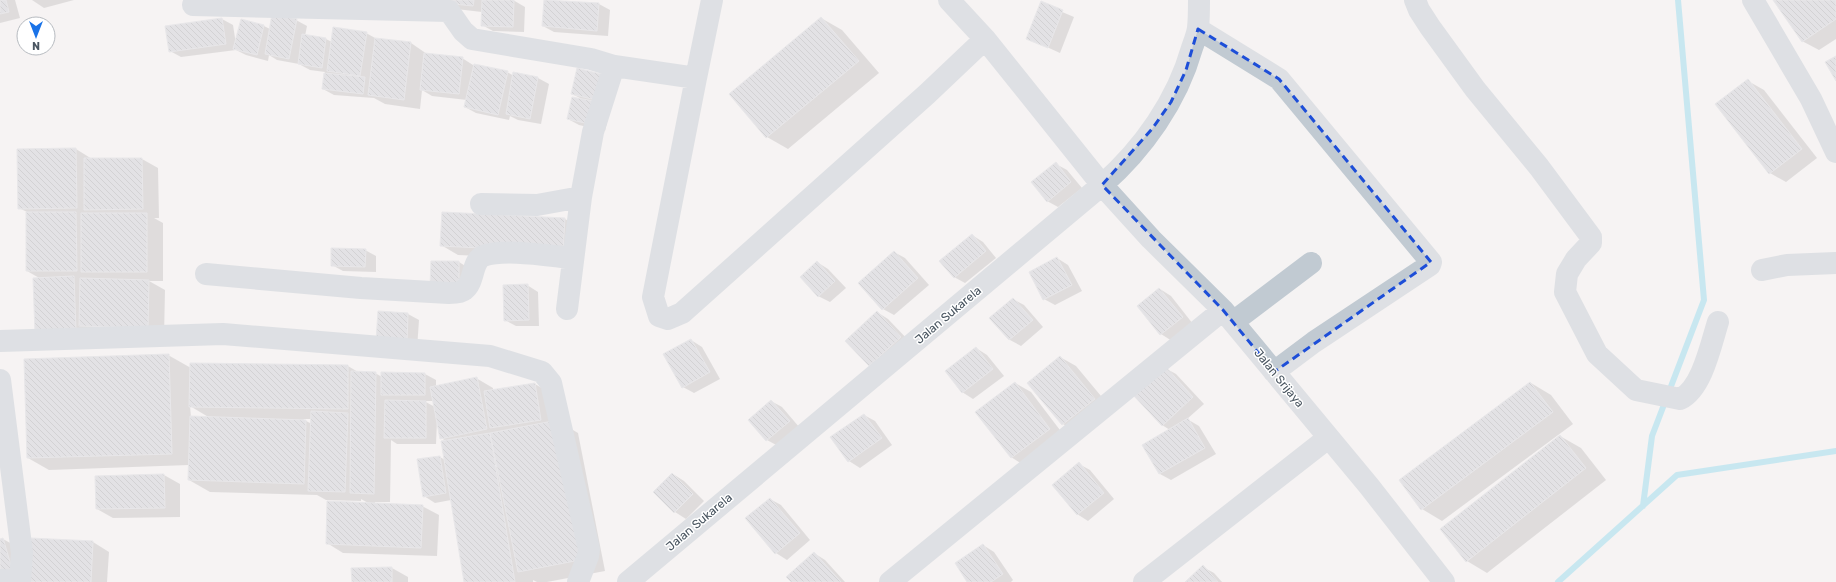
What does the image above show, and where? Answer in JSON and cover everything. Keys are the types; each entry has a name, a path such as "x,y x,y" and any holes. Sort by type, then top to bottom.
{"street":[{"path":"712,0 653,297 659,316 668,319 682,313 928,94 985,39"},
{"name":"Jalan Srijaya","path":"949,0 985,39 1102,185 1150,239 1228,316 1369,486 1444,582"},
{"name":"Jalan Sukarela","path":"628,582 1102,185 1132,155 1171,102 1186,70 1198,29 1200,0"},
{"path":"1415,0 1426,21 1475,89 1539,167 1592,237 1591,243 1576,260 1567,274 1565,292 1597,354 1636,390 1680,399 1689,393 1701,373 1718,322"},
{"path":"1753,0 1811,99 1836,152"},
{"path":"193,5 419,5 449,11 463,31 472,39 591,59 614,66 696,78"},
{"path":"1198,29 1280,80 1431,262 1430,265 1314,342 1274,372"},
{"path":"567,308 581,197 593,132 614,66"},
{"path":"481,204 537,205 581,197"},
{"path":"206,274 361,288 449,293 463,291 470,284 477,261 483,256 509,252 573,258"},
{"path":"890,582 1228,316 1311,263"},
{"path":"1762,270 1787,265 1836,263"},
{"path":"0,341 223,334 490,356 542,372 551,383 589,549 587,561 578,582"},
{"path":"0,380 22,553 20,582 0,580"},
{"path":"1144,582 1328,438"}],"highlighted area":[{"path":"1198,29 1279,79 1431,262 1274,372 1223,310 1102,185 1152,129 1171,102 1186,70"}],"building":[{"path":"0,0 6,0 9,12 0,14"},
{"path":"444,0 474,0 473,6 444,3"},
{"path":"482,0 514,0 513,27 481,26"},
{"path":"544,0 599,3 597,31 542,26"},
{"path":"1773,0 1836,0 1836,19 1802,42"},
{"path":"1041,1 1063,10 1048,48 1026,39"},
{"path":"272,14 297,19 289,59 265,54"},
{"path":"821,17 859,61 766,138 729,94"},
{"path":"222,18 226,44 169,52 165,26"},
{"path":"241,19 264,25 257,55 233,49"},
{"path":"333,27 367,32 360,76 327,71"},
{"path":"302,34 326,38 322,68 298,64"},
{"path":"375,38 411,42 404,100 368,95"},
{"path":"424,53 463,57 459,94 420,90"},
{"path":"1836,56 1836,81 1825,62"},
{"path":"474,64 508,71 498,115 464,107"},
{"path":"577,68 601,74 596,100 571,94"},
{"path":"513,72 538,77 530,119 506,114"},
{"path":"324,73 365,77 363,94 322,89"},
{"path":"1748,79 1802,149 1769,174 1715,104"},
{"path":"572,97 599,102 594,125 567,119"},
{"path":"76,148 77,208 18,209 17,149"},
{"path":"84,158 142,158 143,209 84,210"},
{"path":"1056,162 1071,182 1047,202 1031,182"},
{"path":"26,212 76,212 77,271 26,271"},
{"path":"442,212 565,218 563,252 440,246"},
{"path":"81,213 147,213 147,272 81,272"},
{"path":"972,234 986,251 954,278 939,261"},
{"path":"331,248 366,249 365,267 331,266"},
{"path":"894,251 918,278 882,310 858,283"},
{"path":"1057,257 1072,285 1043,300 1029,272"},
{"path":"431,261 459,261 459,288 430,287"},
{"path":"817,261 835,281 818,297 800,277"},
{"path":"74,276 76,331 35,333 33,278"},
{"path":"80,278 149,280 148,328 79,326"},
{"path":"528,284 529,320 504,321 503,285"},
{"path":"1159,288 1183,317 1160,335 1137,306"},
{"path":"1013,298 1033,320 1009,340 989,318"},
{"path":"378,311 408,313 407,343 376,341"},
{"path":"877,311 901,337 869,366 845,341"},
{"path":"691,339 710,372 682,388 663,354"},
{"path":"976,347 993,369 962,393 945,371"},
{"path":"169,354 172,454 27,458 24,359"},
{"path":"1060,356 1095,399 1062,425 1027,383"},
{"path":"190,363 348,365 348,409 189,407"},
{"path":"1165,366 1193,397 1162,426 1133,395"},
{"path":"351,371 376,372 374,494 350,493"},
{"path":"381,372 425,373 425,395 381,395"},
{"path":"477,377 487,429 440,439 430,387"},
{"path":"1015,382 1050,429 1011,458 975,412"},
{"path":"1530,382 1553,412 1421,510 1399,480"},
{"path":"535,383 541,420 490,428 484,391"},
{"path":"385,400 426,401 426,438 384,438"},
{"path":"771,400 790,421 766,441 748,420"},
{"path":"311,411 348,413 345,492 308,491"},
{"path":"864,414 882,438 848,462 830,437"},
{"path":"190,416 306,420 304,484 188,480"},
{"path":"1188,418 1205,448 1159,474 1142,445"},
{"path":"558,420 585,559 518,572 490,433"},
{"path":"490,433 515,582 464,582 441,441"},
{"path":"1560,435 1586,468 1466,562 1440,529"},
{"path":"440,456 446,493 423,497 417,459"},
{"path":"1079,462 1104,493 1077,515 1052,485"},
{"path":"672,473 693,494 674,513 653,492"},
{"path":"164,474 165,508 96,509 95,476"},
{"path":"770,498 800,533 775,554 745,518"},
{"path":"327,501 423,505 421,548 326,544"},
{"path":"3,538 13,572 0,576 0,539"},
{"path":"30,538 93,541 91,582 28,582"},
{"path":"983,544 1003,574 991,582 967,582 955,563"},
{"path":"814,552 841,582 791,582 786,577"},
{"path":"1203,565 1218,582 1185,582"},
{"path":"392,567 392,582 352,582 351,568"}],"waterway":[{"path":"1643,506 1652,436 1704,300 1678,0"},
{"path":"1558,582 1677,475 1836,451"}]}
